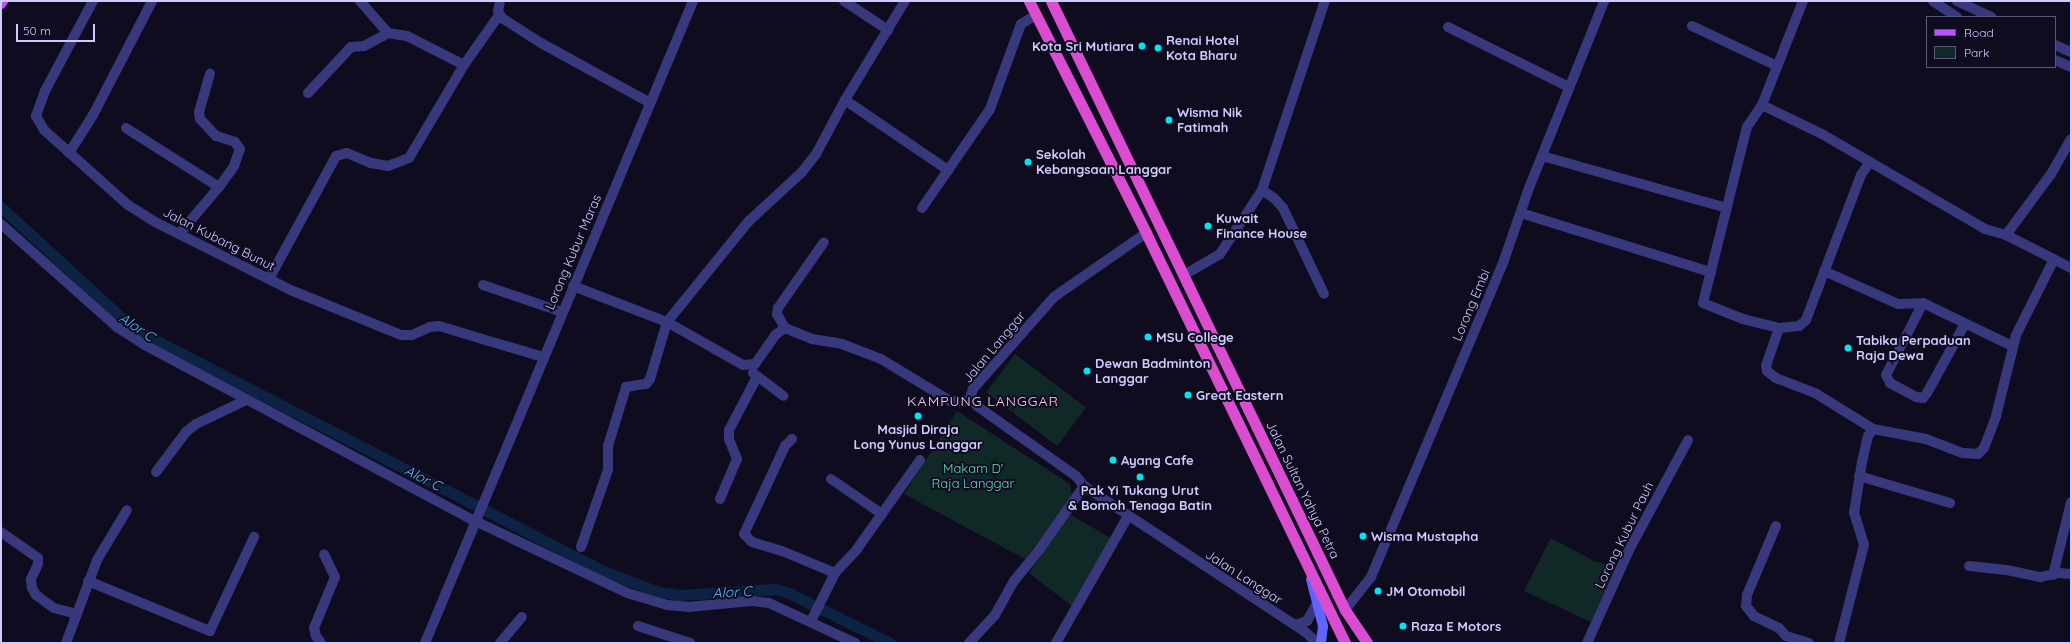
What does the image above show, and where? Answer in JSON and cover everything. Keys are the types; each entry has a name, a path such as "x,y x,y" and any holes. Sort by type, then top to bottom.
{"highway":[{"path":"1029,1 1146,233 1309,574 1345,643"},
{"name":"Jalan Sultan Yahya Petra","path":"1051,1 1345,610 1366,643"}],"main road":[{"path":"1309,574 1323,626 1319,643"}],"street":[{"name":"Jalan Kubang Bunut","path":"93,1 36,111 36,116 41,126 128,205 180,234 269,279 348,316 401,335 412,335 425,328 439,326 543,357"},
{"path":"69,153 93,114 152,1"},
{"path":"360,1 388,33"},
{"path":"500,1 497,7 500,15 541,44 650,103"},
{"name":"Lorong Kubur Maras","path":"426,643 476,517 693,1"},
{"path":"844,1 888,30"},
{"path":"581,547 608,470 608,446 626,388 646,384 650,379 666,322 748,222 812,160 836,120 845,100 905,1"},
{"path":"1184,275 1220,254 1262,190 1326,1"},
{"name":"Lorong Embi","path":"1345,610 1371,577 1504,260 1542,156 1604,1"},
{"path":"1803,1 1762,105 1747,127 1703,303 1743,319 1779,328 1803,324 1861,175 1870,162"},
{"path":"1933,1 1956,16"},
{"path":"1957,1 1989,16"},
{"path":"269,279 336,156 347,153 371,163 388,166 409,158 464,65 500,15"},
{"path":"922,208 992,106 1021,24 1036,15"},
{"path":"1692,26 1777,66"},
{"path":"1448,27 1569,87"},
{"path":"308,94 351,47 364,46 388,33 407,36 464,65"},
{"path":"2056,45 2071,52"},
{"path":"2056,60 2071,66"},
{"path":"180,234 219,187 234,166 240,149 235,142 216,136 200,119 198,112 210,74"},
{"path":"845,100 948,170"},
{"path":"1762,105 1822,134 1985,229 2006,235 2071,268"},
{"path":"126,128 219,187"},
{"path":"2006,235 2070,146"},
{"path":"1542,156 1727,208"},
{"path":"1262,190 1274,198 1283,208 1324,294"},
{"path":"1521,213 1711,272"},
{"path":"1,224 117,327 143,344 246,400 476,517 577,571 627,593 667,605 688,607 752,601 769,603 812,618 836,638 855,643"},
{"name":"Jalan Langgar","path":"1146,233 1054,297 973,389 972,400 1076,476 1084,486 1295,625 1319,643"},
{"path":"824,242 778,308 777,314 785,328 812,339 842,344 881,359 950,401 972,400"},
{"path":"1779,328 1766,365 1771,375 1815,393 1873,430 1926,439 1963,453 1978,454 1984,448 1996,416 2012,346 2054,259"},
{"path":"1824,271 1893,302 1904,305 1924,304 2012,346"},
{"path":"483,285 562,312"},
{"path":"573,286 666,322 748,366 757,377 783,396"},
{"path":"1924,304 1886,375 1890,383 1916,397 1923,398 1927,393 1965,324"},
{"path":"748,366 755,364 775,335 785,328"},
{"path":"720,499 737,459 728,439 729,430 757,377"},
{"path":"156,472 186,432 196,424 246,400"},
{"path":"1839,643 1864,545 1862,535 1854,518 1859,476 1868,436 1873,430"},
{"path":"792,440 785,446 744,534 752,542 782,551 836,572"},
{"name":"Lorong Kubur Pauh","path":"1586,643 1628,552 1688,440"},
{"path":"812,618 836,572 857,549 920,460"},
{"path":"1859,476 1950,503"},
{"path":"831,479 882,514"},
{"path":"969,643 995,615 1014,580 1084,486"},
{"path":"2053,575 2071,502"},
{"path":"66,643 88,581 107,540 127,510"},
{"path":"1056,643 1128,516"},
{"path":"1776,526 1746,601 1748,611 1779,628 1784,640 1809,643"},
{"path":"1,532 38,558 38,564 31,580 32,588 36,595 54,608 76,614"},
{"path":"88,581 210,631 254,537"},
{"path":"321,643 316,636 314,628 335,577 324,554"},
{"path":"1969,566 2007,570 2041,577 2071,574"},
{"path":"1295,625 1307,621 1317,603"},
{"path":"500,643 522,617"},
{"path":"638,626 690,643"}],"green space":[{"path":"1015,354 1086,408 1057,446 986,392"},
{"name":"Makam D' Raja Langgar","path":"957,411 1070,484 1072,497 1025,559 904,494"},
{"path":"1069,514 1111,538 1072,606 1029,573"},
{"path":"1551,538 1594,561 1615,567 1591,622 1524,591"}],"waterway":[{"name":"Alor C","path":"1,207 123,319 142,333 603,571 659,592 680,595 776,589 789,593 890,643"}],"place":[{"name":"Kota Sri Mutiara","path":"1142,46"},
{"name":"Renai Hotel Kota Bharu","path":"1158,48"},
{"name":"Wisma Nik Fatimah","path":"1169,120"},
{"name":"Sekolah Kebangsaan Langgar","path":"1028,162"},
{"name":"Kuwait Finance House","path":"1208,226"},
{"name":"MSU College","path":"1148,337"},
{"name":"Tabika Perpaduan Raja Dewa","path":"1848,348"},
{"name":"Dewan Badminton Langgar","path":"1087,371"},
{"name":"Great Eastern","path":"1188,395"},
{"name":"Masjid Diraja Long Yunus Langgar","path":"918,416"},
{"name":"Ayang Cafe","path":"1113,460"},
{"name":"Pak Yi Tukang Urut & Bomoh Tenaga Batin","path":"1140,477"},
{"name":"Wisma Mustapha","path":"1363,536"},
{"name":"JM Otomobil","path":"1378,591"},
{"name":"Raza E Motors","path":"1403,626"}],"district":[{"name":"KAMPUNG LANGGAR","path":"983,401"}]}
